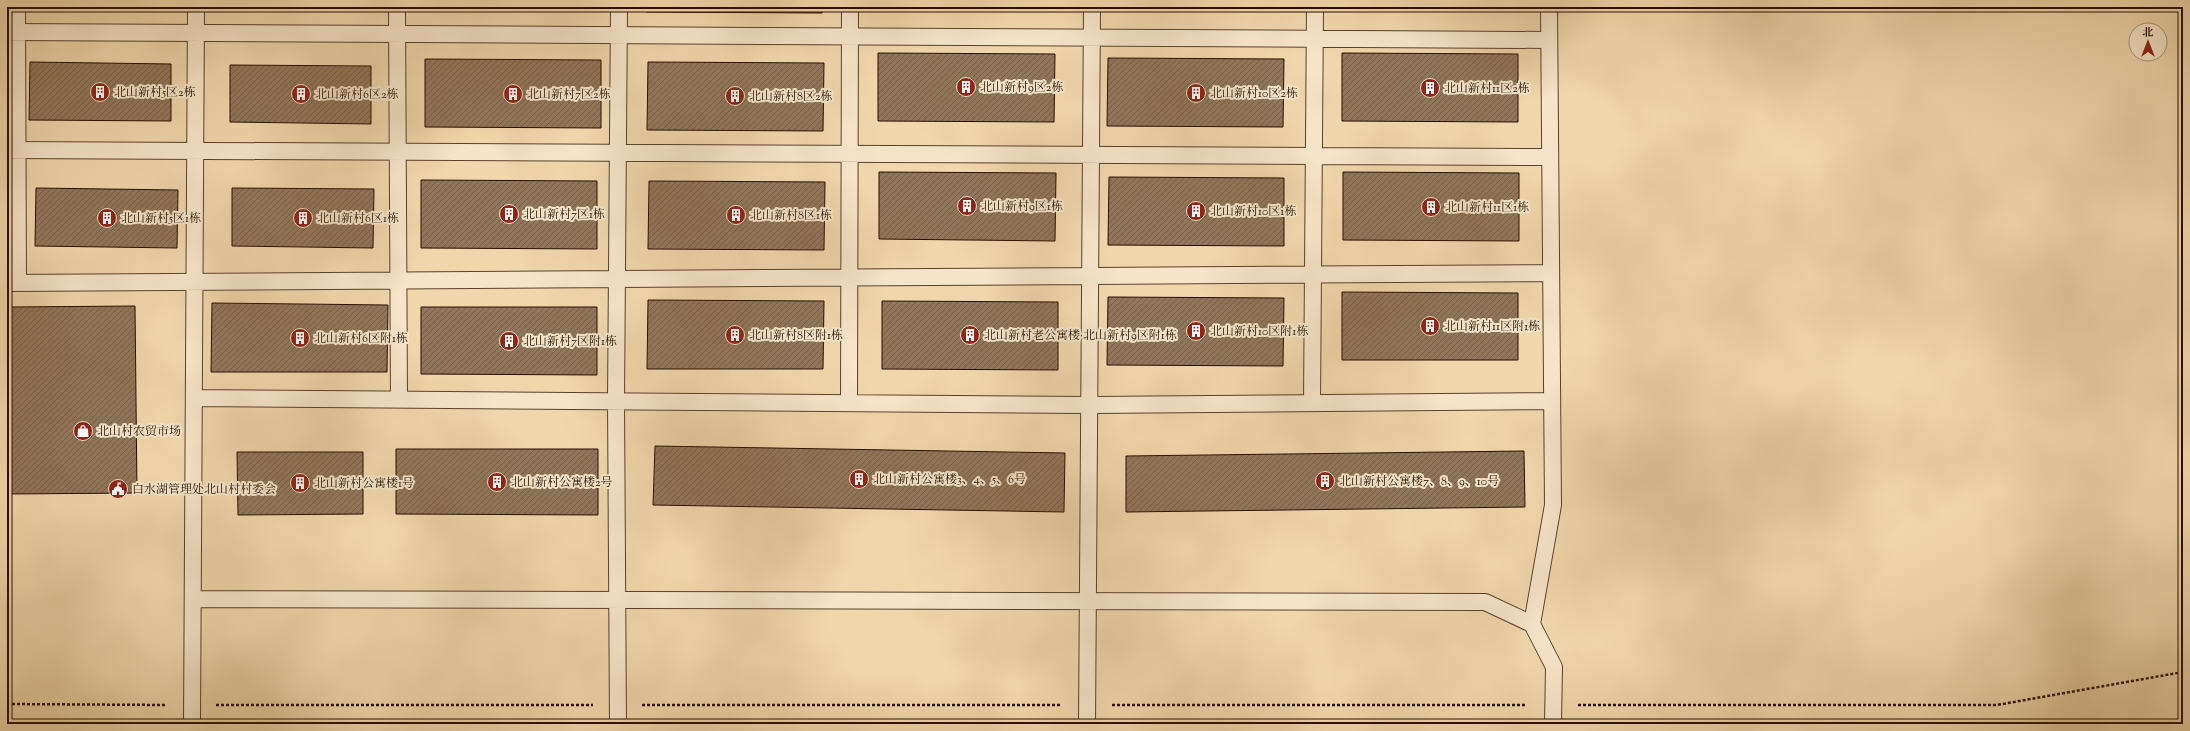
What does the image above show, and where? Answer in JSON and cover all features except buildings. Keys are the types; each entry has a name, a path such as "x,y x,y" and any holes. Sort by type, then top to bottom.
{"lane":[{"path":"17,7 12,32 13,283 1314,276 1551,273"},
{"path":"192,724 196,7"},
{"path":"397,7 399,399"},
{"path":"618,724 616,401 619,7"},
{"path":"849,402 850,7"},
{"path":"1087,724 1091,404 1092,7"},
{"path":"1312,403 1315,7"},
{"path":"1549,7 1553,505 1532,624 1554,667 1553,724"},
{"path":"12,32 1549,40"},
{"path":"12,150 1550,157"},
{"path":"194,398 1091,404 1552,401"},
{"path":"193,599 1485,602 1532,624"}],"place":[{"name":"北山新村9区2栋","path":"966,87"},
{"name":"北山新村11区2栋","path":"1430,88"},
{"name":"北山新村5区2栋","path":"100,92"},
{"name":"北山新村10区2栋","path":"1196,93"},
{"name":"北山新村6区2栋","path":"301,94"},
{"name":"北山新村7区2栋","path":"513,94"},
{"name":"北山新村8区2栋","path":"735,96"},
{"name":"北山新村9区1栋","path":"967,206"},
{"name":"北山新村11区1栋","path":"1431,207"},
{"name":"北山新村10区1栋","path":"1196,211"},
{"name":"北山新村7区1栋","path":"509,214"},
{"name":"北山新村8区1栋","path":"736,215"},
{"name":"北山新村5区1栋","path":"107,218"},
{"name":"北山新村6区1栋","path":"303,218"},
{"name":"北山新村11区附1栋","path":"1430,326"},
{"name":"北山新村10区附1栋","path":"1196,331"},
{"name":"北山新村8区附1栋","path":"735,335"},
{"name":"北山新村老公寓楼·北山新村9区附1栋","path":"970,335"},
{"name":"北山新村6区附1栋","path":"300,338"},
{"name":"北山新村7区附1栋","path":"509,341"},
{"name":"北山村农贸市场","path":"83,431"},
{"name":"北山新村公寓楼3、4、5、6号","path":"859,479"},
{"name":"北山新村公寓楼7、8、9、10号","path":"1325,481"},
{"name":"北山新村公寓楼2号","path":"497,482"},
{"name":"北山新村公寓楼1号","path":"300,483"},
{"name":"白水湖管理处北山村村委会","path":"118,489"}]}
